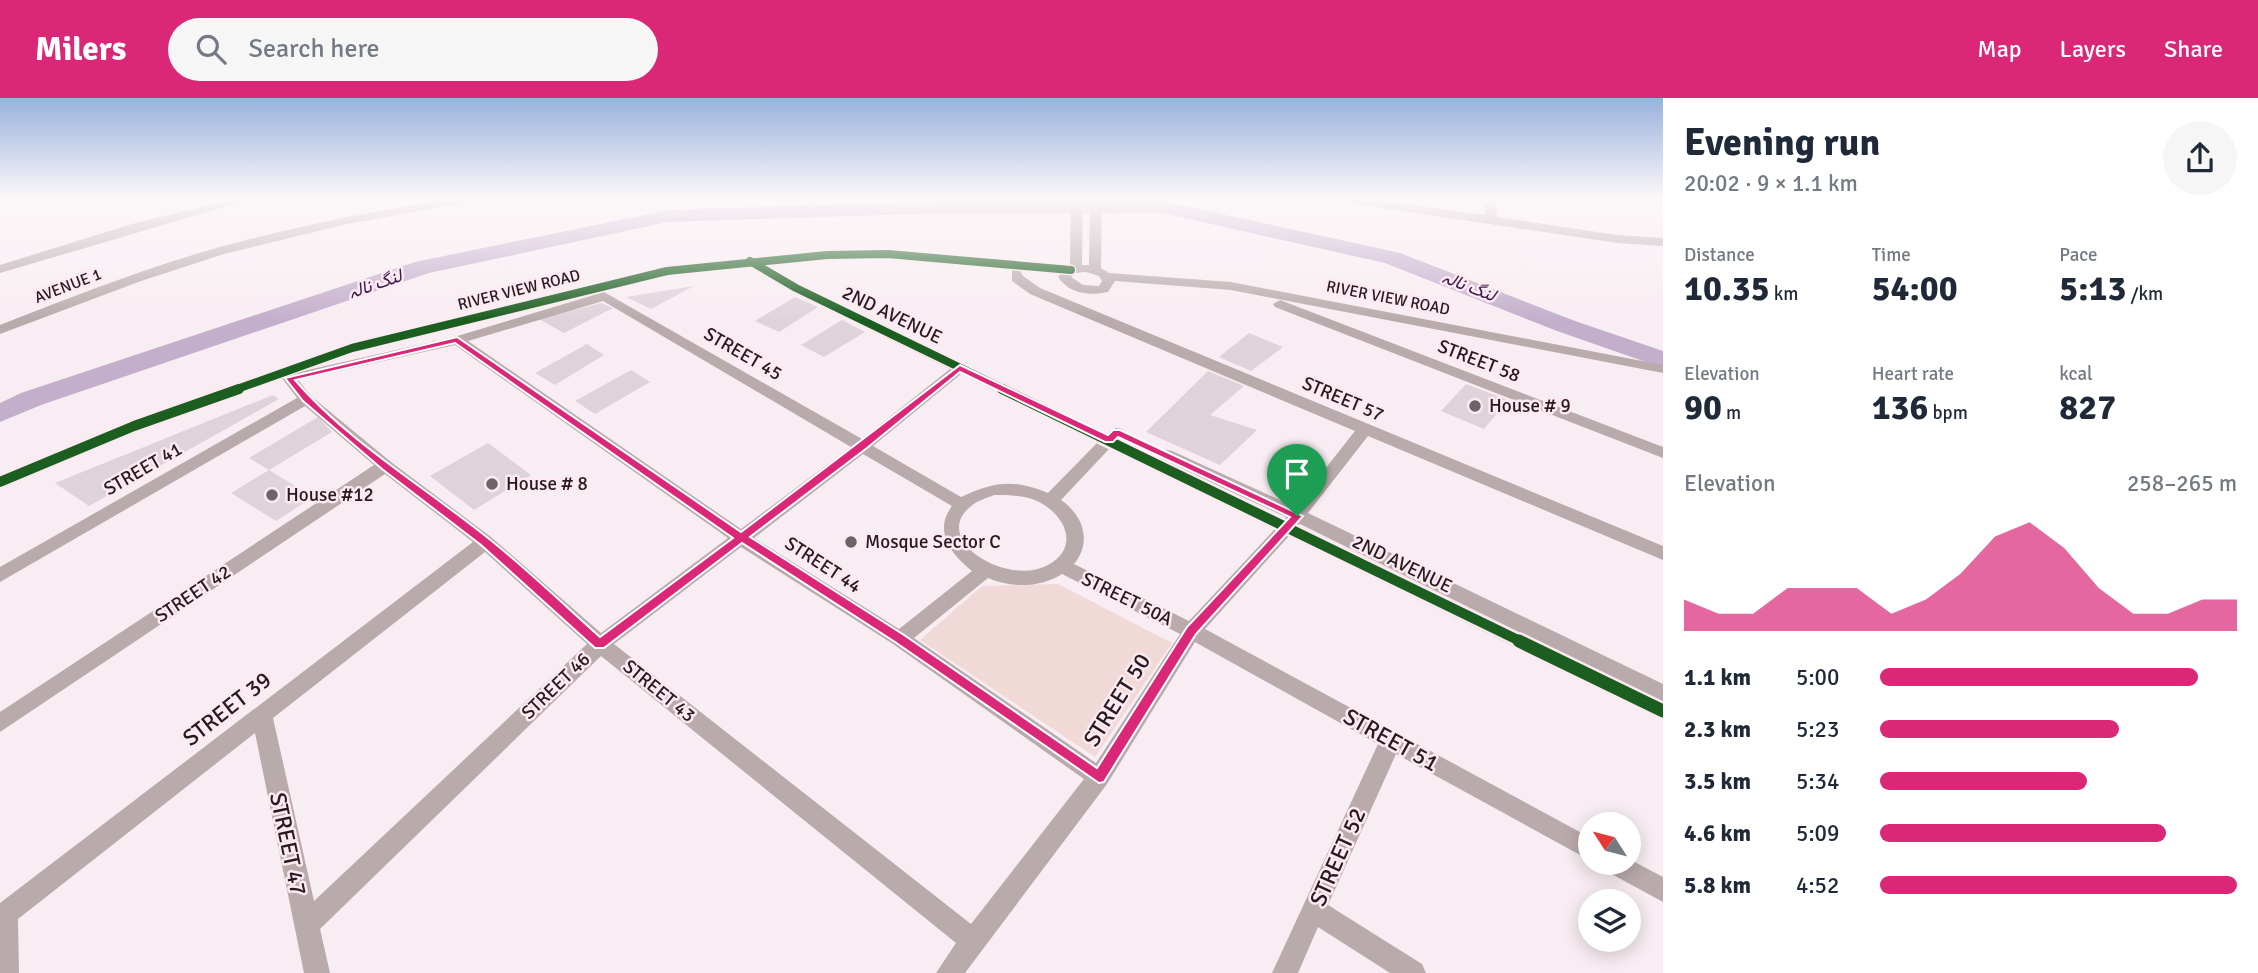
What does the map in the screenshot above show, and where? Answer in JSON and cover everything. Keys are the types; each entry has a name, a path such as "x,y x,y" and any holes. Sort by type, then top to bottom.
{"street":[{"path":"0,269 98,239"},
{"name":"AVENUE 1","path":"0,330 127,281 268,239"},
{"path":"1074,239 1070,286 1087,291 1103,289 1099,239"},
{"path":"1616,239 1663,242"},
{"name":"RIVER VIEW ROAD","path":"0,482 134,426 352,348 667,271 888,254 1071,269"},
{"name":"RIVER VIEW ROAD","path":"765,265 889,264 1016,273 1071,269"},
{"path":"0,493 289,378 457,340 604,296 765,265"},
{"name":"2ND AVENUE","path":"765,265 960,368 1113,436"},
{"name":"2ND AVENUE","path":"765,265 1291,522 1663,694"},
{"path":"1071,269 1101,273"},
{"name":"STREET 57","path":"1016,273 1017,278 1035,291 1663,552"},
{"name":"RIVER VIEW ROAD","path":"1101,273 1157,286 1280,304 1663,378"},
{"name":"RIVER VIEW ROAD","path":"1101,273 1231,286 1663,369"},
{"name":"STREET 45","path":"604,296 863,446"},
{"name":"STREET 58","path":"1280,304 1663,453"},
{"name":"STREET 44","path":"457,340 741,538 900,639 1099,777"},
{"name":"STREET 46","path":"305,926 600,644 863,446 960,368"},
{"name":"STREET 43","path":"289,378 306,399 385,466 485,542 600,644 972,941"},
{"name":"STREET 41","path":"0,575 306,399"},
{"name":"STREET 50","path":"949,973 1099,777 1192,631 1291,522 1365,429"},
{"path":"1050,500 1113,436"},
{"path":"863,446 961,504"},
{"name":"STREET 42","path":"0,723 385,466"},
{"path":"992,489 1022,491 1050,500 1065,512 1074,526 1077,540 1074,555 1063,567 1046,575 1026,579 1004,577 984,570 966,559 955,546 950,531 952,516 961,504 992,489"},
{"name":"2ND AVENUE","path":"1291,522 1663,711"},
{"name":"STREET 39","path":"3,915 485,542"},
{"name":"STREET 50A","path":"1063,567 1192,631"},
{"path":"900,639 984,570"},
{"name":"STREET 51","path":"1192,631 1578,843"},
{"name":"STREET 47","path":"262,715 317,973"},
{"name":"STREET 52","path":"1285,973 1391,740"},
{"path":"1636,875 1663,890"},
{"path":"1314,910 1413,973"},
{"path":"3,915 6,973"}],"shaded area":[{"path":"1058,584 1172,643 1095,757 920,640 982,586"}],"building":[{"path":"694,286 651,309 626,297"},
{"path":"795,297 818,307 779,332 755,321"},
{"path":"601,303 613,308 564,333 539,319"},
{"path":"842,320 865,332 824,357 801,345"},
{"path":"1249,333 1283,347 1251,371 1219,357"},
{"path":"587,344 604,355 555,385 535,373"},
{"path":"631,370 650,382 595,414 575,401"},
{"path":"1208,371 1244,386 1210,415 1257,430 1220,465 1146,432"},
{"name":"House # 9","path":"1466,384 1508,400 1484,429 1441,411"},
{"path":"273,395 279,399 89,506 55,483"},
{"path":"318,417 332,432 269,470 249,458"},
{"path":"488,443 531,475 474,510 430,476"},
{"name":"House #12","path":"269,470 313,497 276,521 231,493"}],"waterway":[{"name":"لنگ نالہ","path":"0,413 31,399 423,267 558,239"},
{"name":"لنگ نالہ","path":"1306,239 1392,258 1566,326 1663,360"}],"cycle path":[{"path":"0,482 134,426 352,348 667,271 827,255 888,254 1071,270"},
{"path":"750,261 796,288 1663,711"}],"place":[{"name":"House # 9","path":"1475,406"},
{"name":"House # 8","path":"492,484"},
{"name":"House #12","path":"272,495"},
{"name":"Mosque Sector C","path":"851,542"}],"route":[{"path":"1297,516 1117,433 1109,440 960,368 863,446 791,501 741,538 600,644 485,542 385,466 306,399 289,378 457,340 741,538 900,639 1099,777 1192,631 1297,516"}]}
